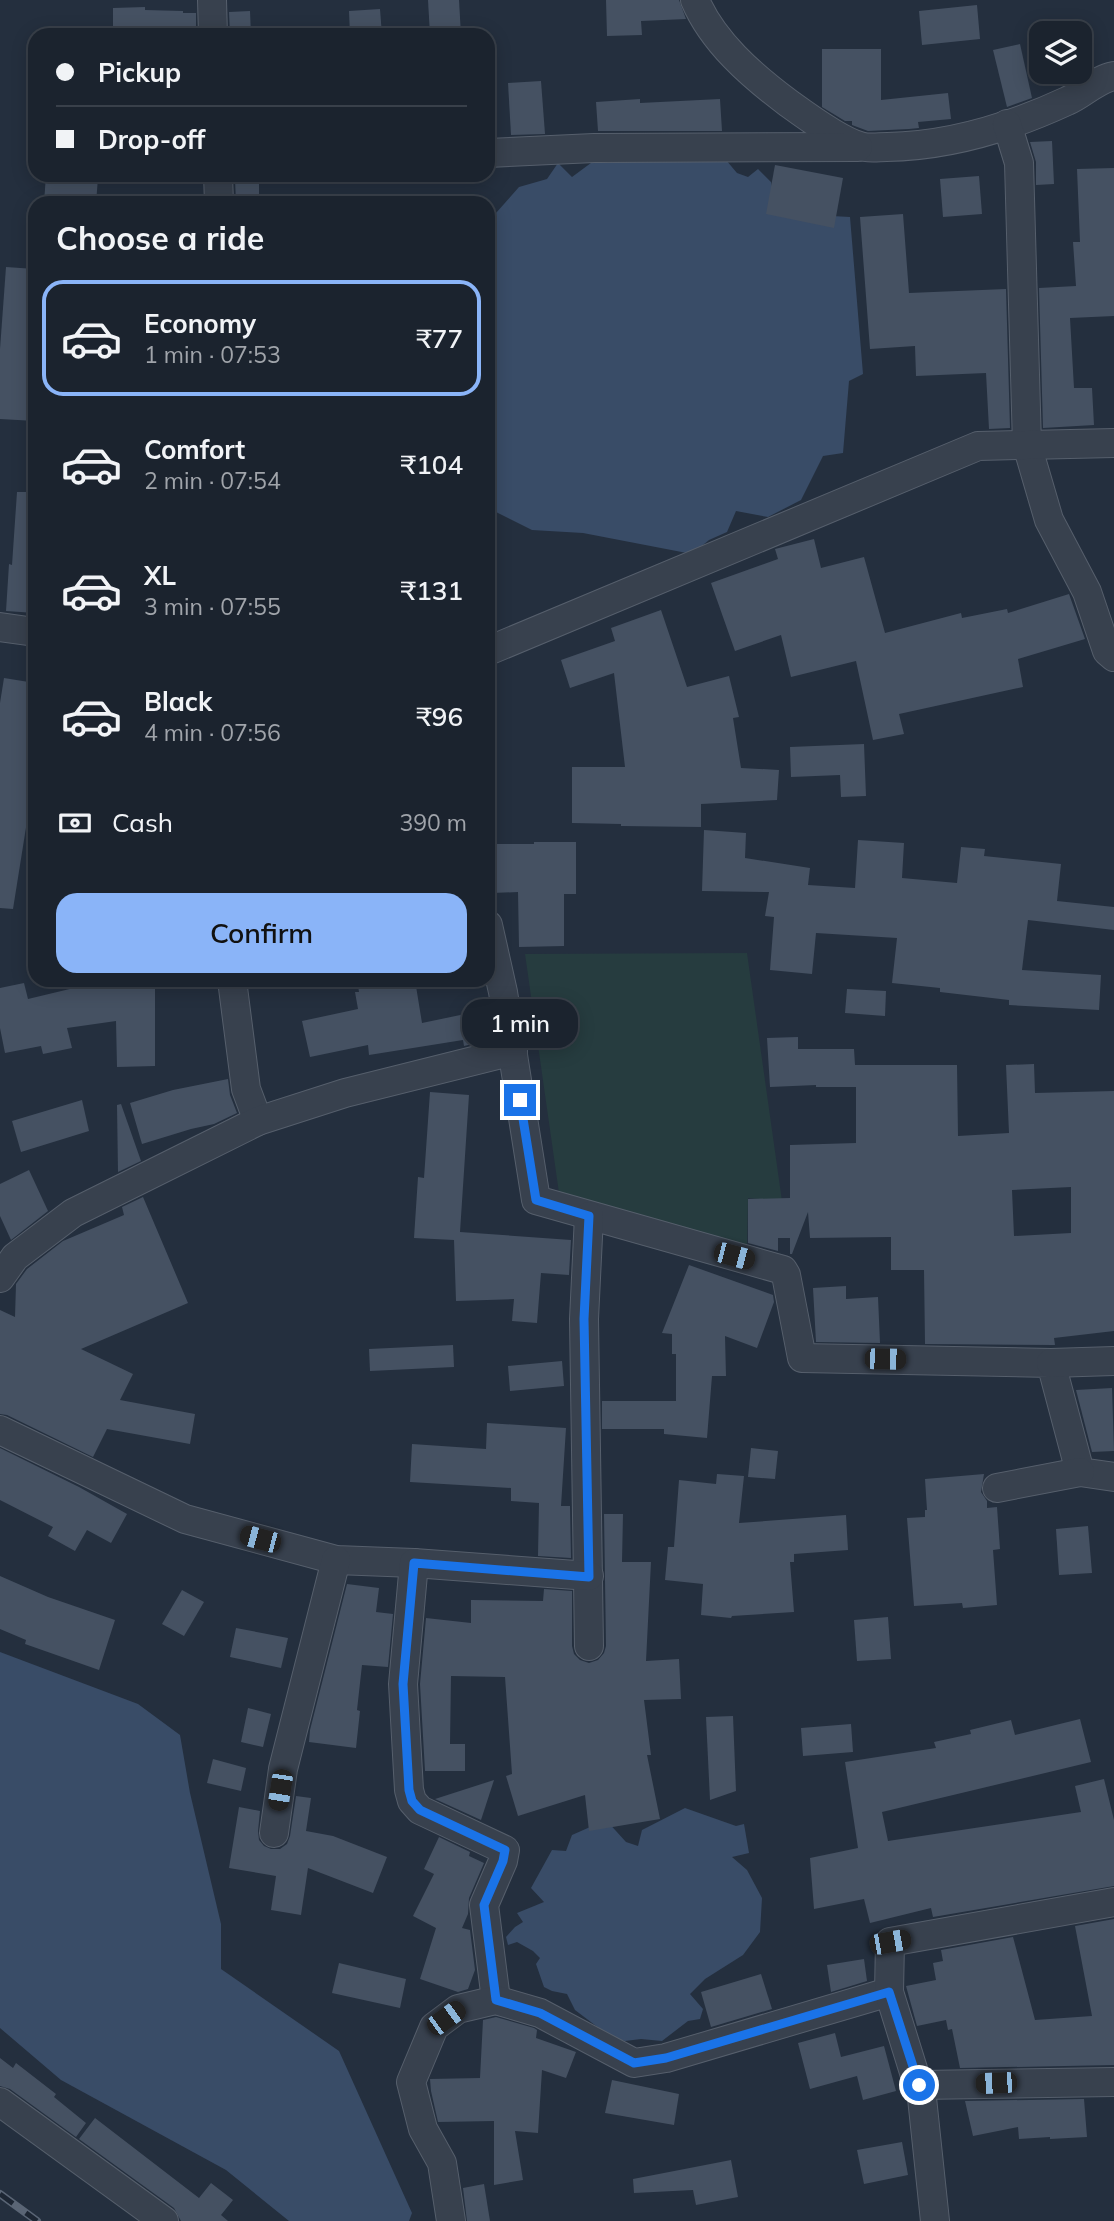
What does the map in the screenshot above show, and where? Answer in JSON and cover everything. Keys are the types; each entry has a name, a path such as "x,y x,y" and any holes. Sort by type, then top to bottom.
{"street":[{"path":"212,0 214,28"},
{"path":"695,0 705,22 728,50 767,87 822,125 861,147"},
{"path":"495,153 594,148 914,146 955,139 1007,124 1069,100 1106,77 1114,76"},
{"path":"1007,124 1019,163 1027,445 1049,520 1087,592 1107,651 1114,657"},
{"path":"495,648 978,446 1114,443"},
{"path":"0,627 28,631"},
{"path":"495,960 513,1051 536,1200 783,1270 802,1358 1114,1362"},
{"path":"233,987 246,1090 258,1121"},
{"path":"0,1278 15,1257 73,1213 258,1121 345,1093 513,1051"},
{"path":"589,1216 584,1319 589,1646"},
{"path":"1051,1363 1080,1472"},
{"path":"0,1430 185,1519 336,1560 414,1563 589,1577"},
{"path":"997,1488 1080,1472 1114,1477"},
{"path":"274,1833 283,1769 336,1560"},
{"path":"414,1563 403,1684 409,1790 412,1801 420,1810 505,1850 484,1905 496,2000"},
{"path":"935,2221 922,2098 889,1992 890,1942 1114,1902"},
{"path":"451,2221 442,2163 423,2129 411,2082 435,2027 458,2010 496,2000 540,2013 634,2063 666,2058 889,1992"},
{"path":"919,2085 1114,2082"},
{"path":"0,2102 164,2221"}],"green space":[{"path":"747,953 782,1201 748,1198 747,1245 560,1200 525,954"}],"water":[{"path":"595,160 608,163 726,160 737,173 748,177 758,169 771,182 777,213 850,217 863,374 849,381 843,453 823,456 801,500 768,517 736,511 727,532 709,540 692,554 583,533 532,530 495,512 495,214 519,187 547,179 558,163 572,177"},
{"path":"0,1652 138,1704 180,1735 190,1793 221,1924 221,1969 339,2051 412,2213 409,2221 289,2221 226,2170 61,2080 0,2028"},
{"path":"685,1808 736,1826 744,1824 749,1853 732,1857 747,1870 762,1898 760,1932 743,1955 705,1979 690,1994 703,2009 700,2019 688,2021 662,2041 625,2041 612,2038 575,2010 567,1994 544,1987 536,1964 540,1958 517,1942 508,1945 506,1937 523,1922 517,1913 544,1902 531,1888 552,1850 566,1851 572,1835 606,1820 626,1842 638,1846 642,1830"}],"building":[{"path":"428,0 459,0 461,28 430,28"},
{"path":"606,0 679,0 686,19 641,21 642,35 607,36"},
{"path":"977,5 980,39 922,45 919,11"},
{"path":"145,7 145,10 196,13 196,28 113,28 113,8"},
{"path":"380,9 381,28 350,28 349,11"},
{"path":"250,11 251,28 230,28 229,12"},
{"path":"1020,44 1032,98 1007,107 993,50"},
{"path":"822,49 881,49 881,100 948,93 951,119 918,122 919,128 909,129 868,131 852,125 852,121 845,121 822,107"},
{"path":"541,81 545,134 511,135 508,83"},
{"path":"640,99 640,103 720,99 722,131 598,131 596,102"},
{"path":"1052,141 1054,184 1036,185 1036,162 1030,142"},
{"path":"775,165 843,178 834,228 766,214"},
{"path":"1114,168 1114,316 1070,318 1074,388 1092,388 1094,425 1043,428 1039,288 1076,286 1073,242 1080,242 1077,169"},
{"path":"979,176 982,214 943,217 940,179"},
{"path":"46,182 98,182 97,196 44,196"},
{"path":"235,182 259,182 259,196 236,196"},
{"path":"903,214 909,293 1006,289 1010,428 989,429 986,373 916,376 915,346 870,349 860,217"},
{"path":"6,267 28,269 28,421 0,419 0,349"},
{"path":"17,492 28,492 28,613 6,611 9,564 12,565"},
{"path":"814,539 821,568 864,557 885,633 961,613 962,618 1007,609 1008,613 1069,594 1085,639 1018,659 1023,687 899,714 904,734 873,740 856,661 791,677 781,635 735,651 711,583 778,559 775,549"},
{"path":"661,610 687,687 729,676 739,717 733,718 741,768 779,770 777,800 701,804 701,827 572,823 572,767 625,767 614,673 570,688 561,660 615,641 611,628"},
{"path":"4,678 28,682 28,815 13,909 0,908 0,703"},
{"path":"864,744 866,796 841,797 840,775 791,777 790,747"},
{"path":"704,830 746,833 745,858 810,868 808,885 855,888 858,840 904,843 902,878 957,883 961,847 985,849 984,856 1061,864 1057,901 1114,907 1114,930 1028,920 1022,970 1101,975 1099,1010 1009,1005 1009,1000 892,983 897,938 816,933 812,974 770,970 774,917 765,916 769,892 702,891"},
{"path":"576,842 576,894 564,894 564,946 519,947 518,892 495,893 495,844"},
{"path":"24,983 28,999 78,987 155,987 155,1066 117,1067 116,1021 67,1028 72,1048 43,1054 41,1046 5,1053 0,1028 0,988"},
{"path":"358,987 416,987 422,1023 489,1009 494,1039 464,1046 463,1040 369,1055 368,1045 310,1057 302,1021 358,1009 355,992 359,992"},
{"path":"847,989 886,991 885,1016 845,1013"},
{"path":"798,1037 798,1049 854,1049 855,1065 957,1065 958,1136 1009,1133 1006,1065 1034,1064 1035,1093 1114,1091 1114,1331 1054,1338 1055,1345 925,1344 924,1270 891,1270 891,1237 810,1238 808,1212 792,1254 790,1238 778,1238 778,1251 748,1243 748,1199 790,1198 790,1145 856,1143 856,1087 770,1087 767,1038","holes":["1071,1187 1071,1233 1014,1236 1012,1190"]},
{"path":"228,1079 230,1095 237,1113 214,1124 142,1144 130,1103 173,1090"},
{"path":"430,1092 469,1095 460,1232 571,1240 569,1275 541,1273 537,1323 512,1321 514,1299 456,1301 454,1240 414,1238 418,1177 424,1178"},
{"path":"82,1100 89,1131 21,1152 12,1121"},
{"path":"121,1104 141,1161 118,1172 117,1105"},
{"path":"29,1170 48,1211 11,1240 0,1216 0,1184"},
{"path":"143,1197 188,1303 81,1349 133,1374 120,1400 195,1414 190,1444 107,1429 93,1457 0,1414 0,1310 15,1317 16,1284 27,1269 63,1241 124,1215 122,1207"},
{"path":"689,1265 773,1295 774,1302 757,1348 725,1336 726,1376 712,1376 707,1438 664,1434 664,1429 602,1429 602,1401 676,1401 676,1354 672,1354 672,1334 662,1333"},
{"path":"846,1286 846,1299 878,1297 880,1343 816,1342 813,1288"},
{"path":"453,1345 454,1367 370,1371 369,1349"},
{"path":"562,1361 564,1386 510,1391 508,1366"},
{"path":"1112,1388 1114,1451 1092,1452 1076,1390"},
{"path":"487,1423 566,1428 561,1506 570,1506 571,1558 538,1556 539,1503 511,1501 511,1488 410,1482 412,1444 486,1449"},
{"path":"0,1448 127,1514 111,1543 87,1530 75,1551 48,1536 53,1527 0,1500"},
{"path":"751,1448 778,1451 775,1479 748,1477"},
{"path":"717,1474 744,1476 739,1523 846,1515 848,1550 794,1554 794,1562 790,1562 794,1612 731,1618 701,1615 703,1584 665,1580 668,1547 674,1547 679,1480 716,1484"},
{"path":"984,1474 981,1492 987,1501 987,1508 997,1507 1000,1549 993,1550 997,1605 963,1608 962,1603 914,1606 907,1518 925,1517 925,1479"},
{"path":"604,1514 623,1514 622,1562 651,1562 646,1661 679,1659 681,1699 644,1700 651,1755 647,1755 660,1819 589,1831 585,1795 518,1816 506,1776 512,1774 505,1677 451,1676 450,1744 465,1744 465,1771 425,1771 420,1684 426,1618 471,1623 471,1600 543,1601 544,1589 572,1591 574,1654 589,1663 598,1660 606,1646"},
{"path":"1088,1526 1092,1573 1059,1575 1056,1529"},
{"path":"0,1576 48,1597 115,1620 99,1670 25,1644 26,1640 0,1629"},
{"path":"347,1584 379,1588 376,1612 393,1614 388,1667 362,1665 356,1748 309,1742"},
{"path":"182,1590 204,1602 184,1636 162,1624"},
{"path":"888,1617 891,1659 857,1661 854,1620"},
{"path":"236,1628 288,1638 281,1668 230,1657"},
{"path":"248,1708 271,1714 263,1747 241,1742"},
{"path":"733,1716 736,1791 710,1800 706,1717"},
{"path":"1080,1719 1091,1762 882,1812 888,1841 1081,1812 1075,1786 1104,1779 1114,1820 1114,1886 933,1917 931,1908 870,1923 864,1899 814,1909 810,1858 858,1848 845,1762 936,1748 934,1742 971,1734 970,1730 1011,1720 1015,1735"},
{"path":"851,1724 853,1752 803,1756 801,1728"},
{"path":"213,1759 246,1768 241,1791 207,1783"},
{"path":"494,1780 481,1820 435,1799"},
{"path":"296,1796 311,1798 306,1831 333,1836 387,1857 373,1893 308,1868 301,1915 271,1910 276,1876 229,1868 239,1807 260,1811 259,1840 271,1849 280,1849 287,1844 290,1836"},
{"path":"439,1837 470,1852 469,1856 484,1863 469,1898 468,1914 462,1928 470,1930 475,1970 468,1989 458,1992 420,1979 436,1928 413,1916 434,1874 424,1869"},
{"path":"1114,1919 1114,2065 960,2068 952,2029 948,2030 946,2020 917,2026 906,1986 936,1980 933,1963 943,1961 941,1950 1013,1937 1035,2020 1092,2016 1075,1926"},
{"path":"864,1959 867,1981 831,1992 827,1965"},
{"path":"339,1963 406,1979 400,2008 332,1993"},
{"path":"761,1974 772,2009 711,2027 701,1992"},
{"path":"496,2017 534,2028 537,2030 536,2038 576,2052 566,2078 542,2070 538,2133 515,2131 523,2180 494,2185 494,2121 438,2122 430,2079 480,2078 483,2020"},
{"path":"835,2033 841,2057 884,2046 896,2091 863,2100 857,2076 810,2089 798,2043"},
{"path":"0,2058 13,2068 16,2063 56,2094 54,2097 86,2123 76,2137 10,2089 0,2086"},
{"path":"612,2080 679,2094 674,2125 605,2113"},
{"path":"1084,2099 1087,2137 1050,2139 1019,2139 1018,2127 973,2136 965,2101"},
{"path":"95,2118 199,2198 211,2183 233,2200 221,2215 228,2221 181,2221 174,2208 79,2139"},
{"path":"902,2142 908,2175 864,2184 857,2150"},
{"path":"731,2160 738,2197 696,2205 693,2190 634,2193 633,2179"},
{"path":"484,2184 490,2221 467,2221 463,2188"}],"railway":[{"path":"0,2194 37,2221"}],"route":[{"path":"520,1100 536,1200 589,1216 584,1319 589,1577 414,1563 403,1684 409,1790 412,1801 420,1810 505,1850 484,1905 496,2000 540,2013 634,2063 666,2058 889,1992 919,2085"}]}
